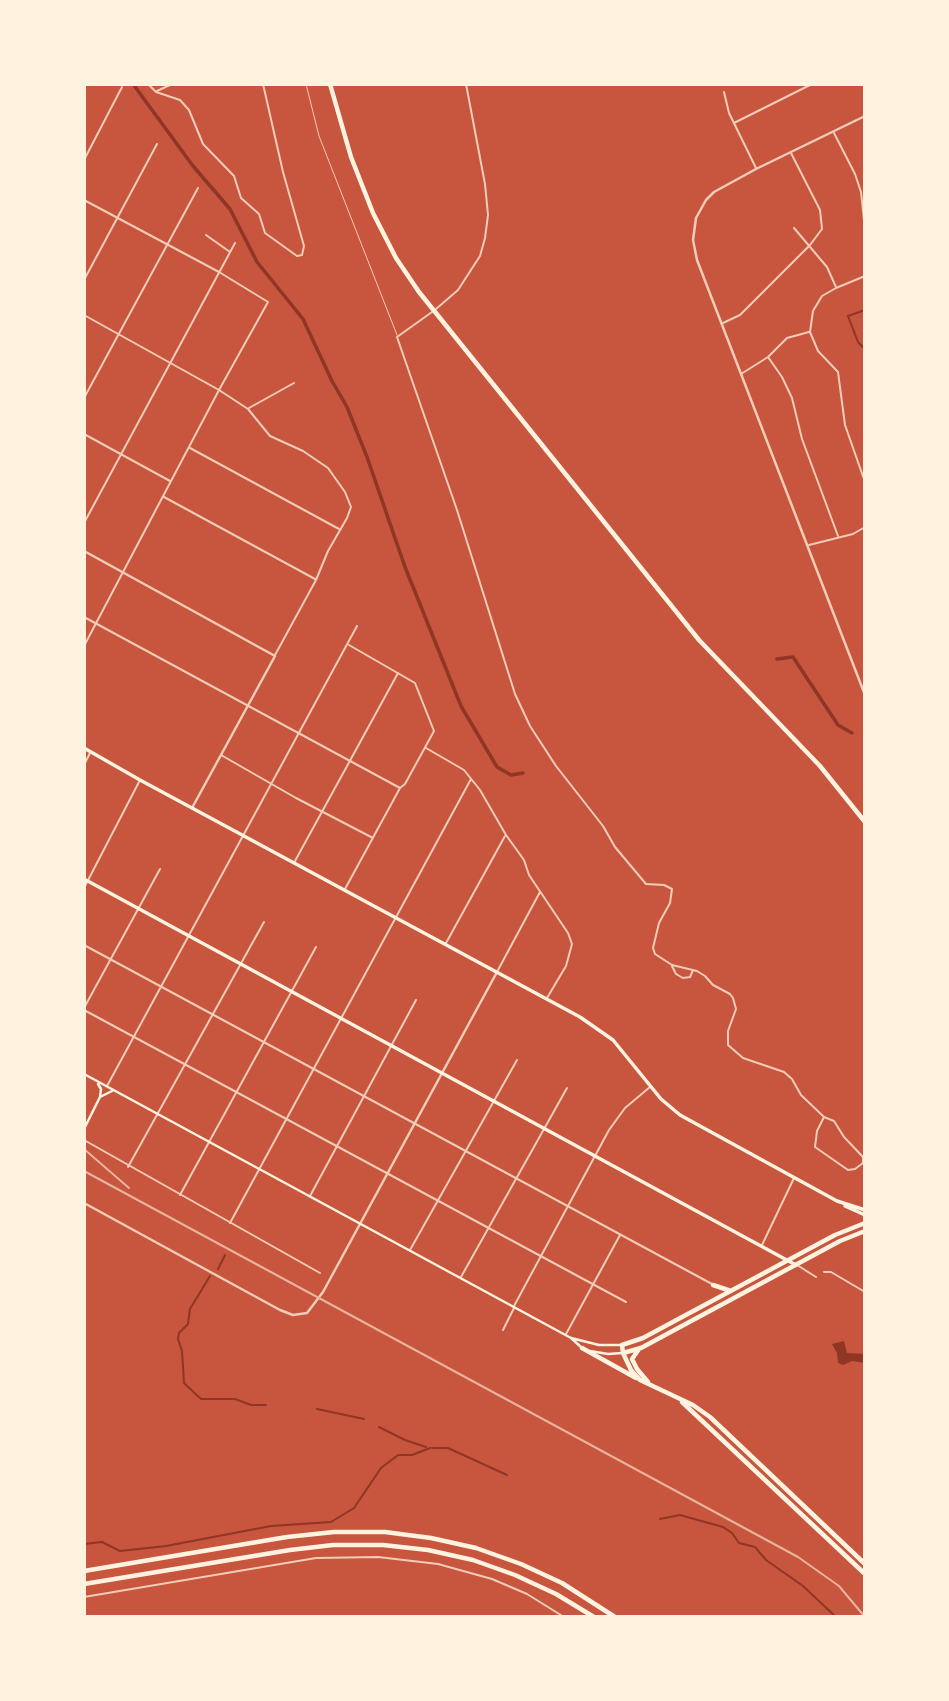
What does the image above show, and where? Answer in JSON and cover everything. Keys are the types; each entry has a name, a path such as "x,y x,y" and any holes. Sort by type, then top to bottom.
{"highway":[{"path":"330,84 355,167 383,235 396,258 434,310 699,640 820,766 865,822"},
{"path":"640,1380 631,1370 622,1345 643,1338 788,1260 865,1223"},
{"path":"623,1353 641,1348 796,1265 865,1232"},
{"path":"713,1285 731,1291"},
{"path":"713,1285 716,1294 713,1300"},
{"path":"582,1348 693,1405 865,1564"},
{"path":"641,1348 632,1359 636,1369 649,1382"},
{"path":"673,1395 865,1574"},
{"path":"84,1571 287,1537 334,1532 385,1532 476,1548 521,1563 562,1583 615,1617"},
{"path":"84,1584 290,1550 334,1545 383,1545 473,1560 556,1594 594,1617"}],"main road":[{"path":"84,748 446,943 604,1033 621,1049 650,1087 680,1115 865,1215"},
{"path":"86,880 796,1265"},
{"path":"84,1074 565,1335 599,1345 622,1345"},
{"path":"84,1129 100,1097 101,1089 96,1081"},
{"path":"100,1097 113,1090"},
{"path":"837,1201 865,1210"},
{"path":"571,1338 582,1348 599,1353 623,1353"}],"street":[{"path":"148,84 156,92 180,100 189,110 203,144 234,176 241,198 259,214 265,233 297,256 302,255 304,246 282,172 263,84"},
{"path":"156,92 172,84"},
{"path":"466,84 485,184 488,215 485,239 480,256 458,290 397,337 449,485 514,694 538,741 603,826 615,847 646,884 664,885 672,889 670,903 659,923 653,947 655,954 672,965 705,976 713,985 733,998 736,1009 728,1045 743,1058 784,1072 792,1079 801,1095 824,1117 834,1121 844,1137 863,1157 863,1163 855,1169 848,1170 815,1147 817,1131 824,1117"},
{"path":"734,123 812,84"},
{"path":"84,159 122,87"},
{"path":"724,92 734,123 756,169"},
{"path":"865,116 714,192 706,200 696,219 694,248 865,695"},
{"path":"834,132 861,192 865,230"},
{"path":"84,280 157,144"},
{"path":"722,324 740,315 810,245 821,229 820,210 791,153"},
{"path":"84,398 198,188"},
{"path":"84,200 219,272 268,302 84,646"},
{"path":"794,229 827,267 836,288"},
{"path":"206,235 230,252"},
{"path":"84,523 235,243"},
{"path":"865,276 822,296 813,311 810,332 818,351 838,372 845,425 865,482"},
{"path":"84,315 248,409 270,436 303,451 328,468 345,492 351,507 321,564 316,580 192,808"},
{"path":"741,374 768,357 787,338 810,332"},
{"path":"768,357 792,398 802,439 838,536"},
{"path":"248,409 294,383"},
{"path":"84,434 171,481"},
{"path":"189,447 340,529"},
{"path":"164,497 316,580"},
{"path":"808,545 853,534 865,527"},
{"path":"84,551 275,656"},
{"path":"84,618 400,788"},
{"path":"106,1087 357,626"},
{"path":"345,890 434,731 415,683 347,644"},
{"path":"295,862 398,673"},
{"path":"426,747 452,761 471,779 490,804 506,835 524,860 529,875 568,933 572,944 565,966 547,999"},
{"path":"84,765 91,752"},
{"path":"221,755 373,839"},
{"path":"230,1223 471,779"},
{"path":"84,888 140,780"},
{"path":"446,943 506,835"},
{"path":"160,869 84,1010 626,1302"},
{"path":"84,1203 288,1314 296,1316 307,1313 323,1292 540,891"},
{"path":"128,1167 264,922"},
{"path":"84,945 713,1285"},
{"path":"180,1195 290,990 316,947"},
{"path":"672,965 673,970 683,978 690,977 693,970"},
{"path":"310,1197 416,1000"},
{"path":"410,1251 517,1060"},
{"path":"503,1330 609,1130 625,1108 650,1087"},
{"path":"461,1278 567,1088"},
{"path":"84,1140 320,1273"},
{"path":"761,1246 794,1178"},
{"path":"565,1335 620,1235"},
{"path":"796,1265 816,1277"},
{"path":"824,1272 831,1272 865,1292"},
{"path":"84,1597 316,1558 378,1557 438,1564 492,1579 527,1594 564,1617"}],"lane":[{"path":"306,84 319,136 397,337"}],"shaded area":[{"path":"844,1341 847,1353 865,1354 865,1363 838,1363 832,1344"}],"waterway":[{"path":"133,84 193,166 230,209 257,262 303,319 347,407 405,567 461,706 497,767 511,775 523,773"},
{"path":"865,310 848,316 858,342 865,349"},
{"path":"777,659 793,657 838,725 852,733"},
{"path":"218,1269 225,1255"},
{"path":"210,1276 190,1309 188,1324 179,1333 184,1383 201,1399 235,1399 251,1405 266,1405"},
{"path":"317,1409 364,1419"},
{"path":"379,1427 426,1447"},
{"path":"84,1544 102,1542 120,1551 166,1546 271,1526 331,1522 354,1508 381,1468 398,1455 412,1455 430,1448"},
{"path":"432,1448 448,1448 507,1475"},
{"path":"660,1519 680,1515 723,1527 732,1533 739,1543 755,1547 766,1560 803,1586 836,1617"}],"railway":[{"path":"84,1149 129,1188"},
{"path":"84,1171 798,1557 839,1586 865,1617"}]}
